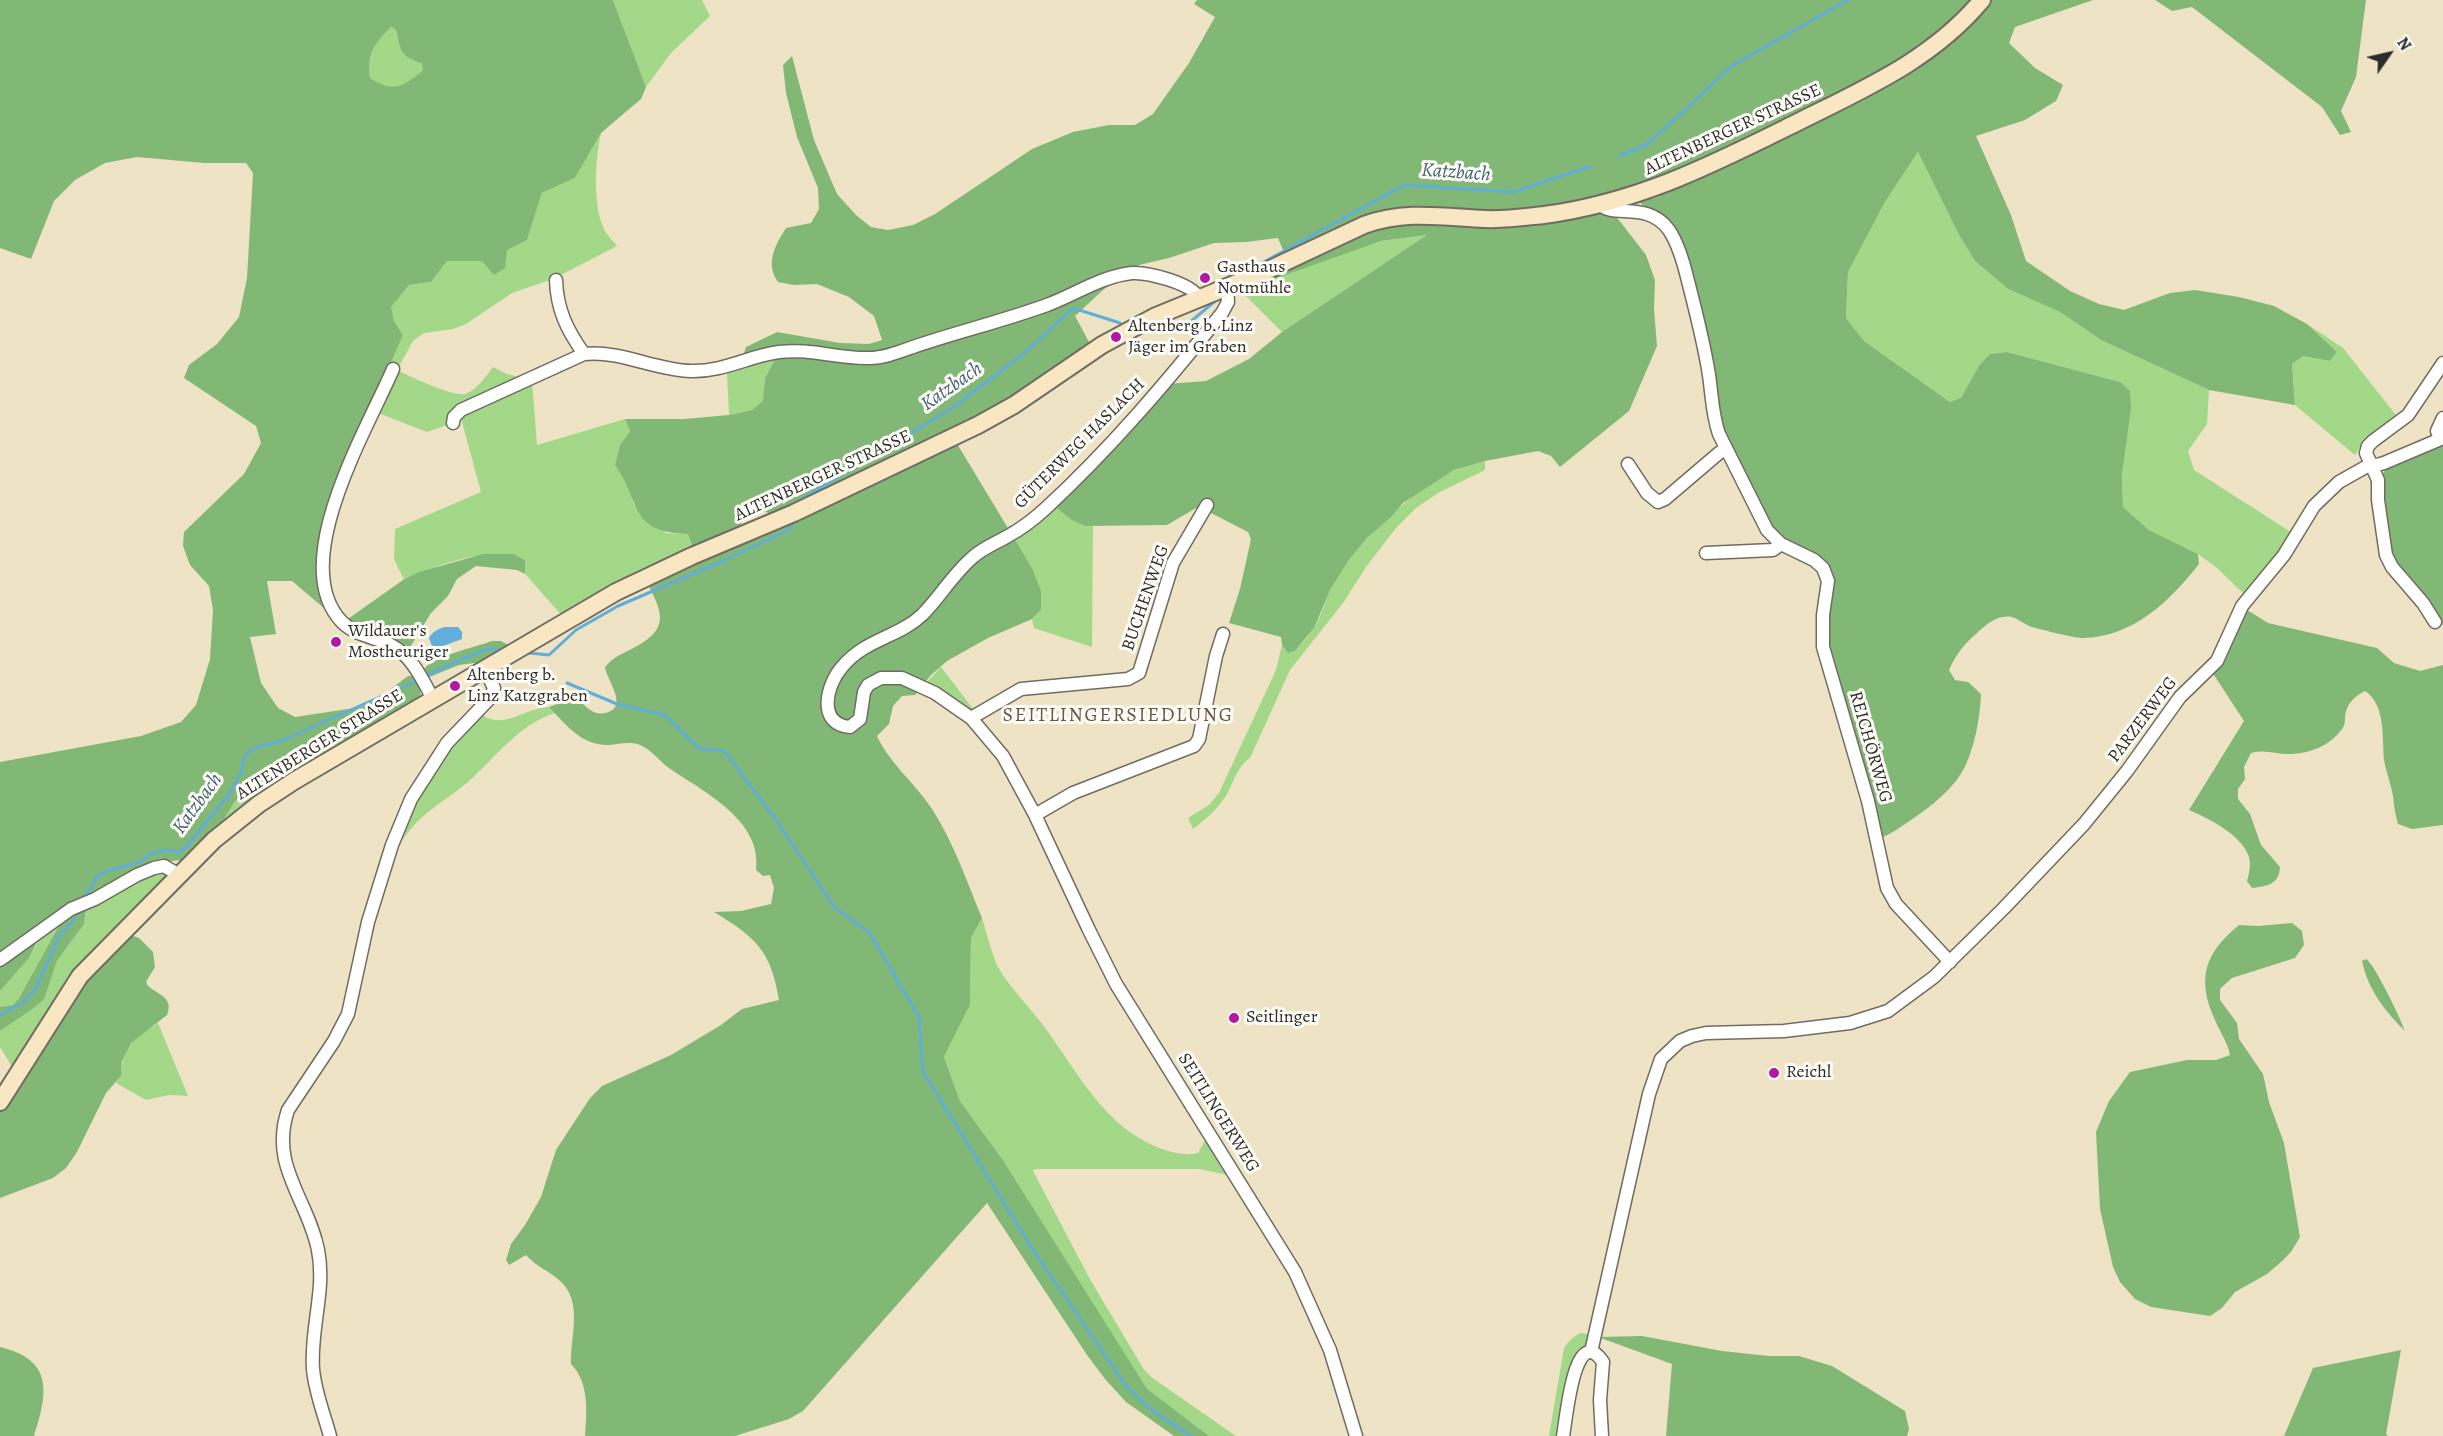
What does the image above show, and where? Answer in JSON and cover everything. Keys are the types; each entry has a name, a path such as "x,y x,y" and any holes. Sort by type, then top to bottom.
{"street":[{"name":"ALTENBERGER STRASSE","path":"0,1102 80,976 214,840 259,804 333,757 426,686 485,669 634,583 794,513 978,425 1014,405 1116,337 1198,297 1266,271 1364,225 1388,217 1418,214 1487,219 1517,218 1600,204 1643,193 1679,179 1891,75 1937,45 1982,0"},
{"name":"REICHÖRWEG","path":"1600,204 1607,209 1648,213 1662,221 1674,238 1685,268 1701,334 1713,419 1726,449 1760,520 1781,544 1814,560 1823,568 1828,581 1823,622 1823,647 1868,801 1887,888 1896,904 1950,962"},
{"path":"453,423 454,417 461,410 584,354 599,352 614,354 658,367 690,371 727,368 765,354 792,350 872,358 892,354 1029,311 1124,274 1150,274 1189,288 1198,297"},
{"path":"556,280 562,319 584,354"},
{"name":"GÜTERWEG HASLACH","path":"1035,815 1003,756 971,718 935,693 916,683 891,677 881,678 868,685 864,692 860,719 850,727 844,727 831,717 826,700 827,691 836,674 852,656 874,641 915,620 971,559 1032,520 1125,429 1222,313 1228,302 1227,286"},
{"path":"2435,622 2423,603 2392,567 2386,555 2379,512 2378,480 2366,453 2368,446 2408,415 2443,363"},
{"name":"ALTENBERGER STRASSE","path":"393,369 346,469 327,529 322,554 322,571 325,592 335,615 344,625 356,633 394,646 407,656 426,686"},
{"path":"2441,439 2437,431 2443,418"},
{"name":"PARZERWEG","path":"1591,1352 1648,1094 1655,1072 1669,1050 1686,1038 1706,1033 1784,1031 1850,1023 1872,1017 1904,1001 1950,962 2004,909 2084,824 2127,771 2180,697 2217,661 2242,606 2284,555 2314,506 2339,482 2371,464 2384,463 2441,439"},
{"path":"1628,464 1647,493 1658,502 1665,499 1726,449"},
{"name":"BUCHENWEG","path":"971,718 1021,689 1128,679 1138,673 1173,562 1207,505"},
{"path":"1706,554 1773,550 1781,544"},
{"path":"1035,815 1066,796 1194,747 1199,739 1216,656 1223,634"},
{"path":"330,1436 313,1369 320,1300 320,1265 315,1237 285,1165 282,1141 284,1122 288,1110 334,1041 348,1014 368,922 392,845 411,799 447,743 491,697 494,688 485,669"},
{"name":"SEITLINGERWEG","path":"1035,815 1116,984 1295,1272 1329,1350 1356,1436"},
{"path":"0,960 80,905 154,868 164,866 179,875"},
{"path":"1563,1436 1574,1372 1579,1360 1586,1353 1591,1352 1598,1354 1603,1362 1600,1400 1602,1436"}],"green space":[{"path":"0,0 613,0 646,87 641,99 601,133 575,178 542,193 527,240 507,250 505,268 494,275 482,261 447,261 431,282 409,285 391,307 394,321 403,335 376,397 321,542 331,614 292,581 267,581 276,634 250,637 261,683 278,708 295,717 361,707 377,699 408,676 412,676 420,687 421,699 348,742 299,753 269,768 235,801 222,822 211,834 183,860 159,862 0,957 0,762 141,736 181,722 196,705 210,659 213,610 209,586 190,565 183,546 184,532 244,474 261,443 256,426 184,378 189,365 217,344 239,317 247,278 253,173 246,163 204,163 137,157 105,163 75,180 54,201 31,259 0,248","holes":["391,27 396,30 403,52 406,56 422,63 423,70 410,81 392,87 370,78 369,69 371,55 380,39"]},
{"path":"613,0 702,0 710,16 671,53 646,87"},
{"path":"1197,0 1976,0 1911,60 1699,165 1604,199 1502,213 1416,208 1285,255 1278,238 1214,243 1139,265 1103,290 1075,316 1089,342 1067,363 989,414 873,470 771,514 756,510 751,512 733,532 694,550 688,534 655,528 646,521 639,513 615,465 620,445 630,431 625,419 684,419 729,415 752,410 763,401 765,378 776,358 744,353 746,347 777,332 840,343 869,344 882,340 874,316 849,297 817,284 794,285 778,282 774,275 773,255 786,228 811,223 819,209 818,188 797,137 786,93 783,65 792,56 814,140 837,194 856,215 871,227 888,230 913,225 935,214 1032,149 1073,132 1109,125 1135,125 1153,114 1189,63 1215,17 1194,4"},
{"path":"1988,0 2093,0 2015,27 2009,43 2035,68 2063,85 2056,101 2025,120 1976,136 2011,215 2026,261 2070,291 2099,304 2124,310 2170,293 2195,290 2239,297 2274,306 2307,324 2337,352 2330,361 2303,356 2292,364 2295,405 2209,390 2101,340 2060,312 2008,289 1975,261 1959,235 1918,152 1885,202 1848,272 1846,318 1864,341 1950,402 1961,398 1980,364 1990,354 2007,352 2120,382 2130,391 2131,408 2122,474 2123,507 2149,530 2198,554 2199,564 2176,591 2149,614 2134,624 2101,636 2078,638 2029,626 2007,616 1983,627 1964,646 1949,670 1955,680 1968,682 1981,694 1977,727 1967,762 1956,781 1935,802 1888,835 1879,838 1827,645 1831,580 1772,530 1728,442 1717,412 1707,335 1692,273 1684,252 1654,214 1633,197 1651,199 1658,197 1665,191 1799,127"},
{"path":"2155,0 2366,0 2356,77 2341,111 2351,132 2340,135 2322,107 2192,7 2172,11"},
{"path":"391,27 396,30 398,40 423,63 423,70 416,76 404,84 392,87 370,78 369,69 373,50"},
{"path":"601,133 597,156 596,196 605,231 617,246 553,279 512,293 466,324 453,329 424,333 413,341 397,370 432,386 459,394 465,394 473,389 493,367 523,378 450,424 427,432 378,413 389,367 403,335 394,321 390,307 409,285 431,282 447,261 482,261 527,240 542,193 575,178"},
{"path":"1918,152 1959,235 1975,261 2008,289 2060,312 2101,340 2209,390 2207,424 2188,451 2194,470 2294,534 2246,596 2217,568 2198,554 2149,530 2123,507 2120,382 2007,352 1990,354 1980,364 1961,399 1950,402 1864,341 1846,318 1848,272 1885,202"},
{"path":"1608,206 1646,255 1655,280 1654,309 1657,346 1629,411 1560,467 1551,456 1538,451 1485,461 1454,470 1403,503 1368,537 1348,561 1331,588 1314,628 1295,651 1288,653 1282,645 1281,637 1229,623 1240,589 1251,539 1248,532 1209,512 1196,508 1167,525 1085,526 1072,520 1053,505 1167,384 1206,381 1249,359 1282,332 1427,235 1381,241 1268,281 1273,273 1383,224"},
{"path":"1428,235 1282,332 1238,288 1381,241"},
{"path":"2307,324 2343,348 2399,419 2363,443 2355,455 2295,405 2292,364 2303,356 2330,361 2337,352"},
{"path":"764,359 776,359 765,378 764,401 752,410 729,415 727,374"},
{"path":"532,381 537,445 625,419 630,431 620,445 615,465 628,483 634,505 666,533 688,534 694,550 564,618 525,574 525,560 512,555 481,555 464,558 404,580 394,559 395,529 481,492 460,415"},
{"path":"956,442 1032,568 1041,591 1041,610 1032,619 988,638 947,661 931,675 915,695 902,696 893,706 889,724 877,736 889,756 940,822 960,863 982,918 971,938 970,1005 944,1057 960,1101 1003,1160 1147,1389 1209,1436 1174,1436 1126,1402 1087,1355 987,1203 803,1411 789,1419 735,1436 585,1436 586,1397 581,1379 571,1364 574,1308 571,1298 567,1288 559,1280 526,1255 509,1265 506,1260 511,1244 541,1197 556,1150 590,1098 602,1086 671,1055 721,1025 742,1009 779,1000 771,969 759,947 740,929 714,912 741,911 771,904 774,888 770,875 763,876 756,870 756,852 750,836 728,809 669,768 644,747 633,743 609,745 591,742 575,733 549,707 566,701 580,701 591,711 605,713 616,706 617,700 605,667 616,657 648,639 659,626 659,610 647,583"},
{"path":"2443,443 2443,625 2426,600 2400,571 2388,545 2381,477 2388,465"},
{"path":"1485,461 1485,470 1438,493 1416,508 1396,528 1366,567 1343,603 1290,670 1250,758 1239,770 1224,799 1193,829 1188,818 1209,805 1219,793 1276,670 1282,645 1288,653 1295,651 1308,636 1331,588 1352,556 1385,521 1421,490 1455,470"},
{"path":"1053,505 1085,526 1093,526 1092,647 1034,628 1032,619 1041,610 1032,568 1012,536"},
{"path":"483,554 513,554 525,560 525,574 517,570 476,566 457,579 448,596 431,613 409,649 345,621 403,580 419,572"},
{"path":"2244,608 2268,623 2377,648 2394,663 2420,671 2443,665 2443,825 2412,829 2398,824 2384,760 2380,713 2372,697 2365,691 2349,704 2343,728 2325,744 2311,751 2296,754 2261,751 2251,753 2244,767 2245,779 2238,789 2238,799 2250,814 2261,845 2280,867 2277,878 2271,884 2252,888 2247,881 2249,857 2240,842 2215,823 2189,810 2244,721 2212,672"},
{"path":"492,641 501,641 510,646 482,662 459,665 427,678 422,671 444,657"},
{"path":"941,667 974,710 970,711 926,683"},
{"path":"549,707 555,713 542,718 519,733 468,782 416,823 405,836 393,858 407,817 447,748 482,715 499,720"},
{"path":"348,742 293,772 211,834 235,800 259,776 272,767 315,750"},
{"path":"160,870 170,874 14,1070 0,1047 0,1031 34,1008 43,999 57,961 77,934 86,906"},
{"path":"86,906 84,924 57,961 44,999 0,1031 0,1007 13,1005 19,998 62,920"},
{"path":"982,918 993,955 1002,974 1108,1113 1142,1140 1176,1153 1198,1153 1208,1135 1233,1176 1199,1169 1035,1169 1033,1171 1091,1281 1143,1368 1151,1377 1236,1436 1209,1436 1147,1390 1003,1160 960,1101 944,1057 970,1005 971,938"},
{"path":"62,920 19,998 13,1005 0,1007 0,991 29,958 40,938"},
{"path":"2292,923 2302,931 2304,945 2295,958 2232,978 2220,989 2220,1000 2237,1023 2239,1039 2263,1074 2269,1102 2284,1143 2300,1237 2291,1252 2281,1262 2267,1274 2235,1292 2222,1308 2210,1316 2151,1307 2135,1299 2120,1282 2113,1267 2100,1209 2096,1132 2109,1101 2130,1072 2187,1060 2216,1060 2230,1055 2209,1005 2206,991 2205,979 2211,956 2227,935 2239,925"},
{"path":"48,930 37,942 29,958 0,991 0,963"},
{"path":"128,934 139,938 153,952 155,967 146,982 167,1001 169,1009 167,1015 131,1043 122,1061 121,1076 106,1093 77,1152 66,1168 53,1178 0,1198 0,1112 87,976"},
{"path":"2366,959 2381,980 2405,1031 2384,1008 2373,991 2362,961"},
{"path":"158,1023 188,1096 169,1095 146,1100 116,1083 128,1048 136,1038"},
{"path":"1580,1333 1593,1335 1580,1352 1560,1436 1549,1436 1564,1348"},
{"path":"1642,1336 1722,1351 1769,1356 1799,1356 1832,1366 1905,1411 1909,1429 1907,1436 1666,1436 1672,1364 1598,1337"},
{"path":"0,1347 30,1360 42,1380 44,1392 42,1406 34,1436 0,1436"},
{"path":"2401,1350 2386,1434 2388,1436 2284,1436 2313,1368"}],"water":[{"path":"445,627 458,627 462,632 462,639 443,646 432,646 429,638 436,631"}],"waterway":[{"name":"Katzbach","path":"1620,156 1648,144 1733,65 1848,0"},
{"name":"Katzbach","path":"1230,276 1262,263 1404,185 1513,192 1591,166"},
{"name":"Katzbach","path":"1148,329 1183,328 1214,302"},
{"name":"Katzbach","path":"795,503 951,409 1022,355 1073,308 1120,323"},
{"name":"Katzbach","path":"529,653 549,655 576,630 618,606 789,530 794,521"},
{"name":"Katzbach","path":"424,676 487,649 500,650"},
{"name":"Katzbach","path":"81,900 96,878 104,872 139,862 150,854 166,850 180,852 187,846 230,793 241,773 243,761 248,752 257,747 281,741 418,680"},
{"path":"567,683 617,704 665,715 699,748 724,751 774,817 835,908 869,932 919,1017 923,1072 1035,1253 1127,1387 1153,1411 1191,1436"},
{"name":"Katzbach","path":"0,1015 22,1003 35,990 60,934 73,921 77,912"}],"place":[{"name":"Gasthaus Notmühle","path":"1205,278"},
{"name":"Altenberg b. Linz Jäger im Graben","path":"1116,337"},
{"name":"Wildauer's Mostheuriger","path":"336,642"},
{"name":"Altenberg b. Linz Katzgraben","path":"455,686"},
{"name":"Seitlinger","path":"1234,1018"},
{"name":"Reichl","path":"1774,1073"}],"district":[{"name":"SEITLINGERSIEDLUNG","path":"1118,716"}]}
